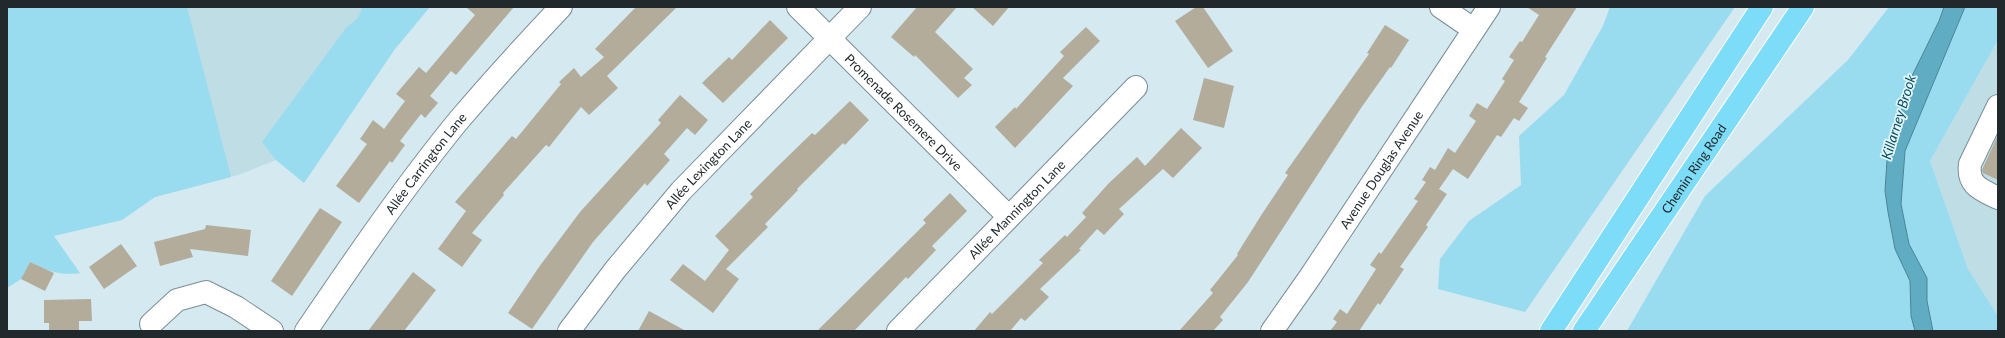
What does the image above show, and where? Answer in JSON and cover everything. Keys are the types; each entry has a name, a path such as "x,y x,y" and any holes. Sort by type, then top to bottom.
{"highway":[{"path":"1551,331 1762,7"},
{"name":"Chemin Ring Road","path":"1584,331 1804,7"}],"street":[{"name":"Allée Carrington Lane","path":"306,331 407,186 458,121 512,58 561,7"},
{"name":"Promenade Rosemere Drive","path":"798,7 1009,217"},
{"name":"Allée Lexington Lane","path":"569,331 615,270 681,191 860,7"},
{"path":"1441,7 1473,28"},
{"name":"Avenue Douglas Avenue","path":"1272,331 1310,277 1473,28 1489,7"},
{"name":"Allée Mannington Lane","path":"898,331 1136,87"},
{"path":"1998,106 1970,164 1969,170 1977,188 1998,198"},
{"path":"151,324 177,300 206,292 236,307 272,331"}],"shaded area":[{"path":"7,7 400,7 276,160 238,175 155,197"},
{"path":"7,7 187,7 231,177 155,197 122,220 54,236 80,273 66,274 54,272 30,262 21,279 7,288"},
{"path":"363,7 430,7 395,49 304,183 276,160 262,142 346,28 358,18"},
{"path":"1610,7 1735,7 1525,312 1438,289 1440,259 1469,221 1521,185 1519,136 1564,95 1603,26"},
{"path":"1889,7 1998,7 1998,40 1930,161 1968,269 1998,316 1998,331 1627,331 1705,196 1848,60"},
{"path":"1944,7 1965,7 1905,151 1901,204 1909,244 1927,278 1927,301 1933,331 1915,331 1911,316 1910,281 1895,249 1888,212 1885,191 1887,160 1911,78 1939,21"},
{"path":"1998,40 1998,316 1968,269 1930,161"}],"building":[{"path":"466,7 514,7 456,75 451,71 430,96 438,103 425,118 421,114 400,141 405,145 392,163 390,161 359,203 336,186 367,144 360,139 373,120 384,129 405,101 396,94 419,67 426,73 475,15"},
{"path":"636,7 677,7 607,76 618,88 589,115 581,107 549,147 546,145 503,193 504,195 472,233 482,240 462,267 438,249 466,211 455,202 512,136 516,139 561,84 559,82 574,68 581,77 604,57 595,49"},
{"path":"917,7 957,7 935,32 973,69 964,78 972,85 958,98 915,55 914,57 891,37"},
{"path":"972,7 1009,7 993,26"},
{"path":"1196,7 1203,7 1233,51 1208,68 1175,21"},
{"path":"1527,7 1577,7 1545,57 1547,58 1519,102 1528,108 1519,121 1514,118 1501,137 1497,135 1468,179 1453,169 1439,189 1447,194 1426,225 1428,227 1400,267 1404,269 1380,305 1378,303 1359,331 1330,331 1337,322 1333,319 1340,309 1347,314 1376,269 1370,265 1379,252 1381,254 1418,201 1414,199 1426,182 1422,180 1430,167 1435,170 1448,148 1455,153 1476,121 1469,116 1477,103 1487,109 1505,81 1502,79 1514,60 1509,57 1520,41 1522,42 1539,15"},
{"path":"770,20 788,38 723,103 702,83 729,57 732,60"},
{"path":"1385,25 1409,40 1391,68 1390,67 1361,108 1248,282 1220,317 1223,320 1213,331 1179,331 1213,293 1210,290 1238,255 1237,254 1262,214 1288,175 1285,173 1369,54 1367,53"},
{"path":"1086,27 1100,41 1063,78 1073,86 1015,148 995,127 1015,107 1016,109 1064,56 1060,52"},
{"path":"1204,78 1234,86 1224,128 1193,120"},
{"path":"680,95 708,120 695,135 687,128 664,154 670,160 647,186 645,183 593,242 532,329 508,313 539,267 580,212 661,123 658,120"},
{"path":"850,101 869,120 845,145 843,143 797,189 798,190 765,224 768,227 726,269 739,279 713,313 670,280 683,264 705,281 729,250 715,236 753,197 750,194 776,168 812,133 815,135"},
{"path":"1181,128 1202,148 1173,178 1163,169 1119,209 1124,214 1104,235 1097,229 1079,249 1081,250 1040,289 1049,297 1025,321 1021,318 1010,331 974,331 990,312 992,314 1043,263 1039,260 1065,235 1067,237 1086,217 1082,213 1109,183 1137,157 1145,166"},
{"path":"1998,135 1998,180 1983,173 1982,170"},
{"path":"950,193 967,211 932,246 936,250 908,279 906,277 854,331 817,331 926,223 923,220"},
{"path":"320,208 342,222 292,296 271,281"},
{"path":"206,225 251,230 248,256 190,249 193,257 160,266 154,242 205,229"},
{"path":"121,244 137,266 104,289 89,267"},
{"path":"30,262 54,273 45,291 21,279"},
{"path":"413,272 436,290 404,331 368,331"},
{"path":"91,299 92,321 79,321 79,331 49,331 49,323 44,323 44,300"},
{"path":"649,311 686,331 638,331"}],"water label":[{"name":"Killarney Brook","path":"1898,117"}]}
